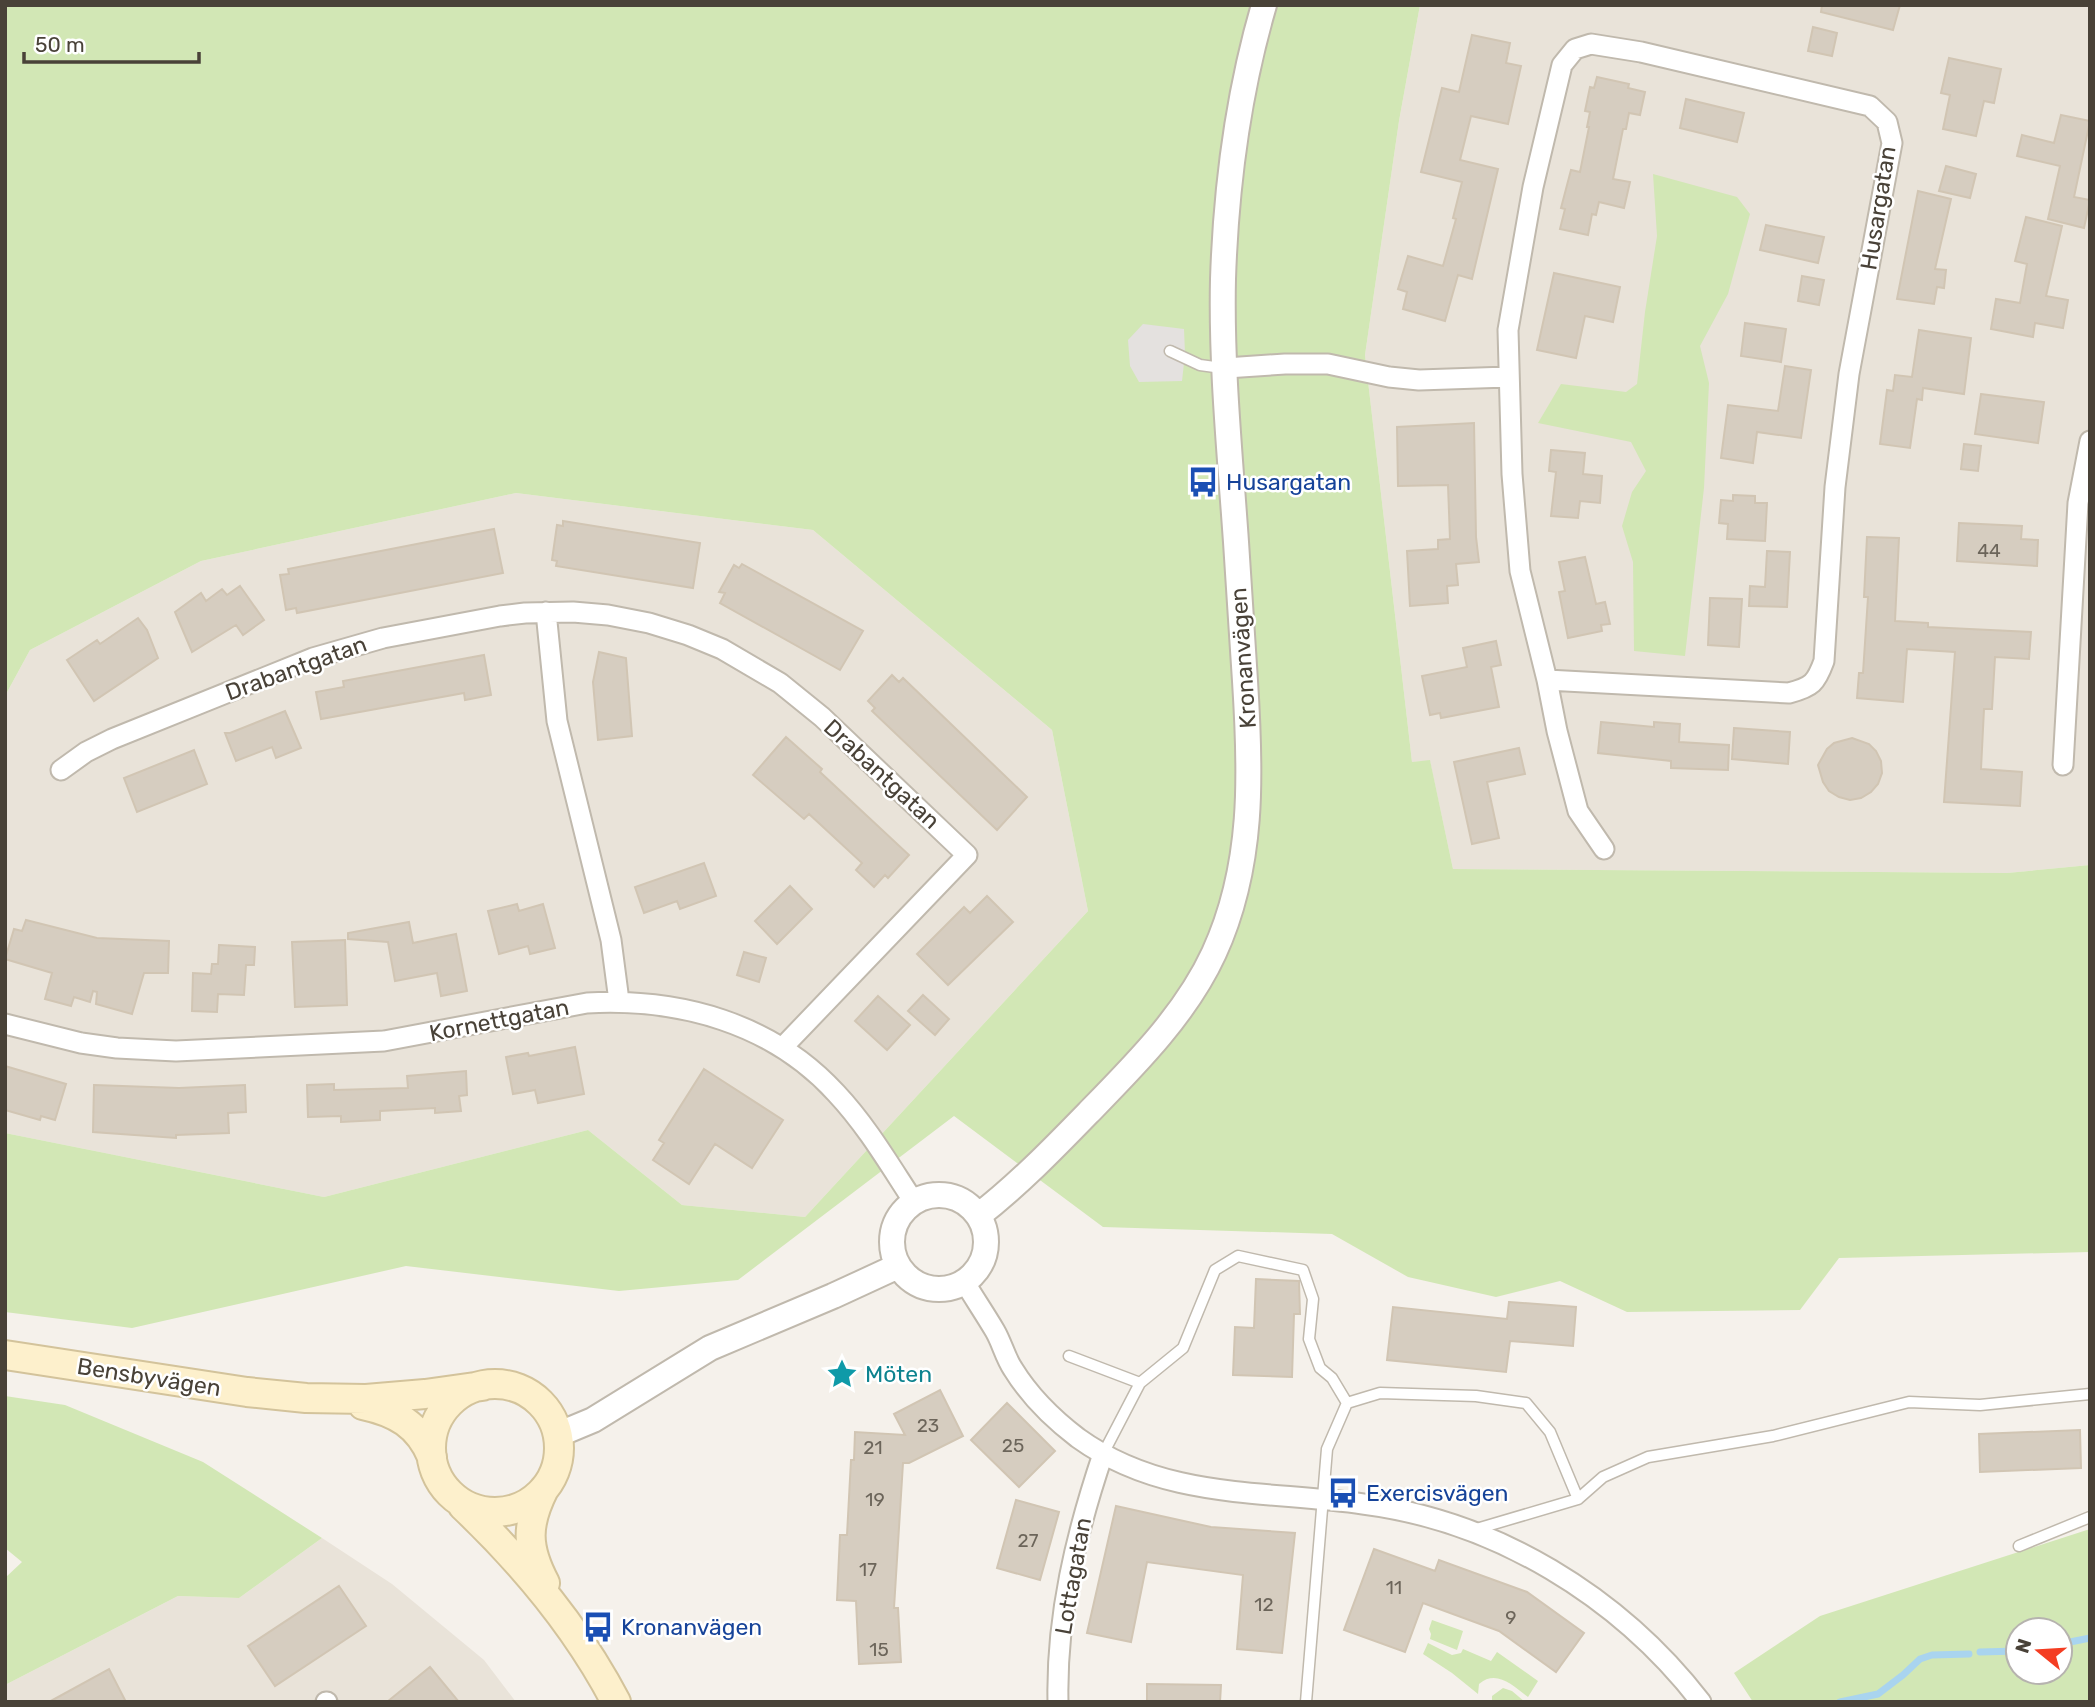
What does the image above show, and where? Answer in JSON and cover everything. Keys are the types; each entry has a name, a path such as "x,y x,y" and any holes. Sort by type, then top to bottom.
{"main road":[{"name":"Bensbyvägen","path":"5,1355 247,1392 363,1405 391,1413 406,1421 417,1431 432,1457"},
{"path":"564,1618 538,1584 497,1539 440,1482 432,1457 431,1439 444,1409 461,1394 482,1387 504,1385 525,1392 543,1405 559,1447 556,1469 531,1519 530,1542 539,1572 616,1702"},
{"name":"Bensbyvägen","path":"292,1396 366,1399 482,1387"},
{"path":"455,1499 485,1512 508,1511 528,1503 546,1486"}],"street":[{"name":"Kronanvägen","path":"978,1216 1035,1167 1125,1076 1171,1021 1193,992 1214,953 1241,876 1248,812 1248,734 1223,279 1231,164 1242,97 1264,5"},
{"name":"Husargatan","path":"1547,680 1789,693 1807,688 1818,678 1824,661 1835,487 1849,374 1892,144 1887,122 1870,106 1748,76 1591,44 1575,49 1562,65 1533,187 1508,330 1508,377 1517,545 1534,636 1578,811 1604,849"},
{"path":"1226,368 1328,364 1389,377 1419,380 1508,377"},
{"path":"2063,765 2078,503 2090,441"},
{"path":"546,612 557,721 611,940 619,1001"},
{"name":"Drabantgatan","path":"61,770 86,752 112,739 343,648 394,635 500,616 546,612 608,615 649,623 699,639 758,668 790,690 967,855 782,1048"},
{"name":"Kornettgatan","path":"5,1024 81,1043 176,1051 384,1041 560,1007 619,1001 662,1004 707,1014 745,1028 782,1048 812,1071 840,1097 868,1131 914,1202"},
{"path":"934,1195 954,1198 978,1216 983,1227 985,1248 978,1268 964,1281 943,1289 922,1286 905,1275 898,1265 892,1247 894,1226 905,1209 914,1202 934,1195"},
{"path":"557,1436 593,1420 710,1348 833,1296 898,1265"},
{"path":"964,1281 996,1334 1014,1371 1037,1401 1064,1427 1103,1454 1145,1474 1181,1485 1387,1507 1422,1515 1469,1531 1522,1553 1593,1597 1648,1642 1701,1702"},
{"name":"Lottagatan","path":"1058,1702 1060,1643 1070,1571 1087,1500 1103,1454"}],"lane":[{"path":"1170,351 1200,365 1226,368"},
{"path":"1103,1454 1140,1383 1183,1348 1215,1270 1238,1256 1303,1270 1313,1299 1308,1339 1320,1368 1332,1378 1347,1403"},
{"path":"1069,1356 1140,1383"},
{"path":"1306,1702 1327,1449 1347,1403 1380,1393 1476,1396 1526,1403 1550,1432 1578,1499"},
{"path":"1469,1531 1578,1499 1603,1477 1648,1457 1773,1436 1909,1402 1980,1405 2089,1397"},
{"path":"2018,1546 2090,1517"}],"shaded area":[{"path":"1420,5 2090,5 2090,865 2007,873 1453,869 1430,761 1412,762 1365,355 1399,121"},
{"path":"1143,324 1184,329 1182,381 1139,382 1130,366 1128,340"},
{"path":"516,493 813,530 1052,730 1088,911 805,1217 682,1205 588,1130 324,1197 5,1133 5,696 30,650 201,561"},
{"path":"322,1538 392,1584 484,1660 516,1702 5,1702 5,1685 178,1596 239,1598"}],"green space":[{"path":"5,5 1420,5 1399,121 1365,355 1412,762 1430,760 1453,869 2007,873 2090,865 2090,1252 1839,1258 1800,1310 1627,1312 1560,1281 1496,1297 1408,1277 1332,1234 1103,1227 954,1116 738,1280 619,1291 406,1266 132,1328 5,1312 5,1133 324,1197 588,1130 682,1205 805,1217 1088,911 1052,730 813,530 516,493 201,561 30,650 5,696"},
{"path":"1653,174 1737,197 1750,214 1728,294 1700,346 1709,383 1704,488 1685,656 1634,651 1633,562 1622,526 1632,492 1646,471 1631,442 1538,423 1561,384 1626,392 1637,384 1657,236"},
{"path":"5,1396 65,1405 203,1462 322,1538 239,1598 178,1596 5,1685 5,1578 22,1562 5,1548"},
{"path":"2090,1529 2090,1702 1753,1702 1734,1673 1820,1616"},
{"path":"1432,1620 1463,1631 1457,1650 1430,1639"},
{"path":"1428,1643 1452,1655 1461,1653 1463,1649 1491,1661 1497,1652 1538,1681 1528,1697 1511,1684 1492,1678 1479,1684 1478,1694 1423,1654"},
{"path":"1503,1688 1512,1691 1525,1702 1492,1702 1492,1696"}],"building":[{"path":"1822,5 1900,5 1893,30 1821,12"},
{"path":"1813,27 1837,33 1832,56 1808,51"},
{"path":"1472,35 1510,43 1506,63 1521,66 1508,124 1471,116 1460,160 1498,169 1472,279 1458,275 1445,321 1403,309 1407,292 1398,289 1408,256 1443,266 1456,219 1453,218 1462,182 1421,172 1442,88 1459,92"},
{"path":"1949,58 2001,69 1994,103 1984,101 1976,136 1943,129 1950,95 1941,93"},
{"path":"1597,77 1629,84 1628,88 1645,92 1640,115 1629,113 1626,129 1623,129 1613,179 1630,182 1624,208 1599,202 1596,215 1592,214 1588,235 1560,229 1565,209 1561,208 1571,170 1580,172 1589,127 1590,112 1585,111 1590,87 1594,88"},
{"path":"1686,99 1744,113 1737,142 1680,128"},
{"path":"2061,115 2090,121 2074,197 2090,200 2084,228 2048,219 2060,166 2017,156 2022,135 2054,143"},
{"path":"1946,166 1976,174 1970,198 1939,191"},
{"path":"1918,191 1951,199 1935,269 1946,270 1944,288 1937,287 1934,304 1897,299"},
{"path":"2026,217 2062,226 2046,296 2068,300 2063,328 2035,323 2033,337 1991,329 1996,299 2020,303 2027,264 2015,261"},
{"path":"1766,225 1824,237 1818,263 1760,250"},
{"path":"1554,273 1620,287 1613,322 1585,316 1576,358 1537,350"},
{"path":"1802,276 1824,280 1819,305 1798,301"},
{"path":"1745,323 1786,329 1781,362 1741,356"},
{"path":"1919,330 1971,338 1964,394 1923,388 1922,400 1917,399 1910,448 1880,444 1887,390 1893,391 1895,375 1912,377"},
{"path":"1785,366 1811,370 1801,438 1757,432 1753,463 1721,458 1728,405 1778,411"},
{"path":"1981,394 2044,402 2038,443 1975,434"},
{"path":"1474,423 1479,562 1456,564 1458,585 1447,586 1448,603 1410,606 1407,551 1438,549 1438,540 1450,539 1448,485 1398,486 1397,427"},
{"path":"1964,444 1981,446 1978,471 1961,469"},
{"path":"1551,450 1585,453 1583,474 1602,476 1600,503 1580,501 1578,518 1551,516 1556,472 1549,471"},
{"path":"1733,495 1755,496 1755,503 1767,503 1765,541 1727,539 1728,524 1719,523 1721,500 1733,501"},
{"path":"563,521 700,543 693,588 556,566 557,561 552,560 557,525 563,526"},
{"path":"1959,523 2022,526 2021,539 2038,540 2037,566 1957,561"},
{"path":"494,529 503,573 297,613 296,608 286,610 280,575 289,574 288,569"},
{"path":"1867,537 1899,538 1895,621 1928,623 1928,627 2031,632 2029,659 1995,657 1992,709 1984,709 1981,769 2022,772 2020,806 1944,802 1955,652 1907,649 1903,702 1857,698 1859,673 1863,673 1868,597 1864,597"},
{"path":"1767,551 1790,552 1787,607 1749,606 1750,586 1765,587"},
{"path":"1585,557 1596,604 1605,602 1610,624 1601,625 1602,631 1568,638 1559,592 1565,591 1559,562"},
{"path":"742,564 863,631 840,670 720,603 725,593 719,592 734,565 739,568"},
{"path":"240,586 264,620 243,635 236,625 192,652 175,612 201,593 206,601 222,589 227,595"},
{"path":"1710,598 1742,599 1739,647 1708,645"},
{"path":"138,618 147,630 158,658 94,701 67,660 97,640 100,644"},
{"path":"1496,641 1501,665 1491,667 1499,707 1441,718 1440,713 1430,715 1422,676 1467,667 1463,648"},
{"path":"599,652 626,658 632,736 598,740 593,682"},
{"path":"484,655 491,695 465,700 464,693 321,719 316,692 344,687 343,681"},
{"path":"892,675 899,682 903,678 1027,797 997,830 872,711 875,708 868,701"},
{"path":"285,711 301,748 276,758 272,747 236,761 225,733"},
{"path":"1601,722 1654,727 1654,722 1680,724 1679,742 1729,745 1728,770 1671,768 1671,761 1598,753"},
{"path":"1734,728 1790,732 1788,764 1732,759"},
{"path":"786,737 909,855 888,878 885,875 874,887 856,870 862,863 809,814 804,819 753,775"},
{"path":"1852,738 1869,744 1876,751 1881,761 1882,773 1871,792 1850,800 1829,791 1818,765 1827,749 1834,743"},
{"path":"1519,748 1525,774 1487,782 1499,838 1472,844 1454,762"},
{"path":"194,750 207,784 137,812 124,778"},
{"path":"704,863 716,896 680,909 677,901 644,913 635,887"},
{"path":"790,886 812,909 777,944 755,921"},
{"path":"987,896 1013,922 948,985 917,954 964,907 970,913"},
{"path":"517,904 519,911 543,904 555,948 530,954 528,946 499,954 488,911"},
{"path":"26,920 97,938 169,941 168,973 144,973 132,1014 96,1004 97,992 93,991 90,1002 74,997 71,1006 45,999 52,973 5,959 14,929 22,931"},
{"path":"409,922 413,943 456,934 467,991 441,996 437,973 395,981 388,942 348,939 348,933"},
{"path":"345,940 347,1005 295,1007 292,942"},
{"path":"219,945 255,947 254,965 246,965 244,995 218,994 217,1012 192,1011 193,973 211,974 212,964 218,964"},
{"path":"744,952 766,958 759,982 737,975"},
{"path":"923,995 949,1019 935,1035 908,1011"},
{"path":"878,996 910,1025 887,1050 855,1021"},
{"path":"575,1047 584,1094 538,1103 535,1090 513,1094 506,1057 528,1053 529,1056"},
{"path":"5,1066 66,1084 55,1120 41,1116 40,1120 5,1110"},
{"path":"704,1069 783,1120 752,1168 715,1144 689,1184 653,1160 664,1143 659,1140"},
{"path":"466,1071 467,1095 459,1096 461,1111 435,1113 435,1108 380,1111 380,1120 341,1122 341,1116 308,1117 307,1085 334,1084 334,1090 408,1088 407,1076"},
{"path":"94,1085 179,1088 245,1085 246,1112 228,1113 229,1133 176,1135 176,1138 93,1132"},
{"path":"1256,1279 1299,1281 1300,1314 1294,1314 1292,1377 1233,1375 1235,1327 1254,1328"},
{"path":"1509,1302 1576,1307 1573,1346 1510,1341 1506,1372 1387,1360 1393,1307 1507,1319"},
{"path":"940,1390 963,1436 909,1463 903,1463 894,1608 898,1608 901,1662 859,1664 856,1601 837,1600 840,1535 847,1535 855,1432 905,1435 894,1414"},
{"path":"1007,1403 1055,1451 1019,1487 971,1440"},
{"path":"2080,1430 2081,1468 1980,1472 1979,1434"},
{"path":"1016,1500 1059,1512 1040,1580 997,1568"},
{"path":"1116,1506 1211,1527 1295,1533 1282,1653 1237,1649 1243,1575 1147,1562 1131,1642 1087,1633"},
{"path":"1374,1549 1435,1571 1439,1560 1527,1592 1584,1633 1556,1672 1499,1631 1423,1603 1405,1652 1344,1630"},
{"path":"339,1586 366,1626 275,1686 248,1646"},
{"path":"430,1667 459,1702 387,1702"},
{"path":"109,1669 126,1702 49,1702"},
{"path":"1147,1684 1221,1685 1220,1702 1147,1702"}],"waterway":[{"path":"2074,1641 2090,1638"},
{"path":"1980,1652 2004,1651"},
{"path":"1840,1702 1878,1694 1920,1659 1932,1655 1969,1654"}],"place":[{"name":"Husargatan","path":"1203,482"},
{"name":"Möten","path":"842,1374"},
{"name":"Exercisvägen","path":"1343,1493"},
{"name":"Kronanvägen","path":"598,1627"}]}
